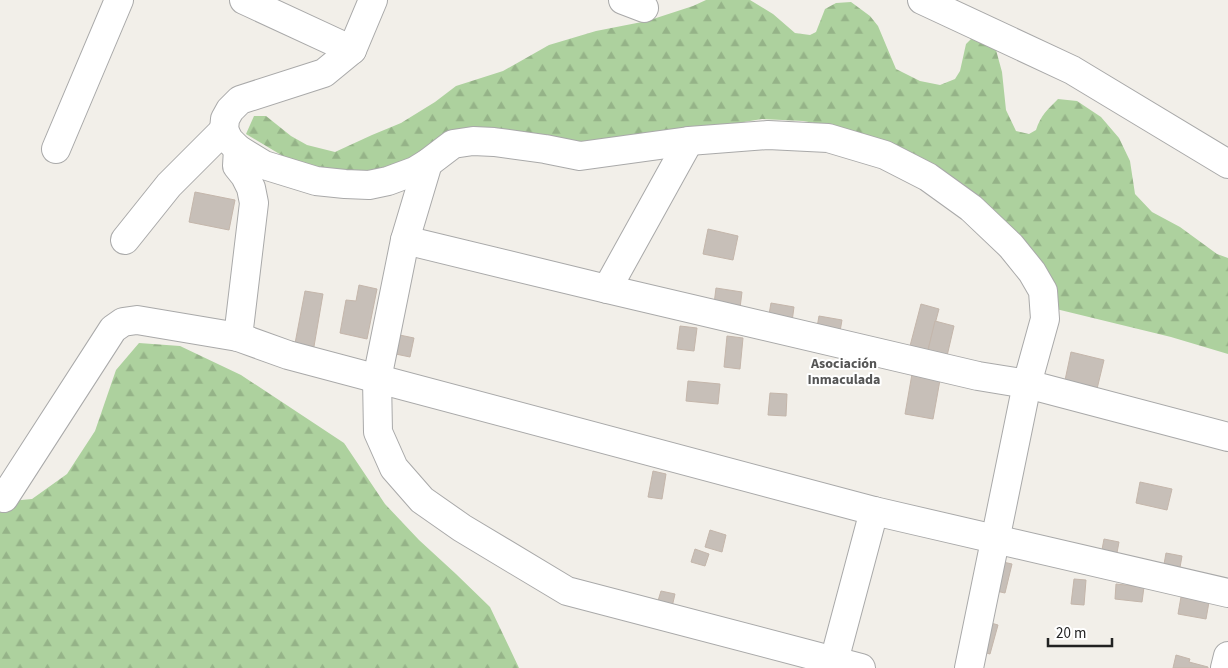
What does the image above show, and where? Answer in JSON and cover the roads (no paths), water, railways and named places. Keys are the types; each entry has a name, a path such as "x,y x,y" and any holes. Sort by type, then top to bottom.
{"street":[{"path":"56,149 119,0"},
{"path":"244,0 352,50"},
{"path":"238,337 254,203 251,188 237,166 225,119 230,110 240,100 324,73 352,50 373,0"},
{"path":"922,0 1072,70 1228,164"},
{"path":"231,140 264,165 316,181 345,184 369,185 415,172 453,144 473,141 545,149 580,156 689,141 768,134 828,138 886,155 928,177 971,208 1011,246 1032,272 1042,291 1045,320 1028,384 969,668"},
{"path":"125,240 169,185 231,140"},
{"path":"607,289 689,141"},
{"path":"428,163 405,240 377,379 378,432 394,468 422,500 462,528 567,590 861,668"},
{"path":"405,240 978,376 1028,384 1228,437"},
{"path":"4,498 114,330 123,322 137,320 238,337 288,355 874,511 1228,593"},
{"path":"834,661 874,511"},
{"path":"1225,668 1228,656"}],"district":[{"name":"Asociación Inmaculada","path":"844,372"}]}
